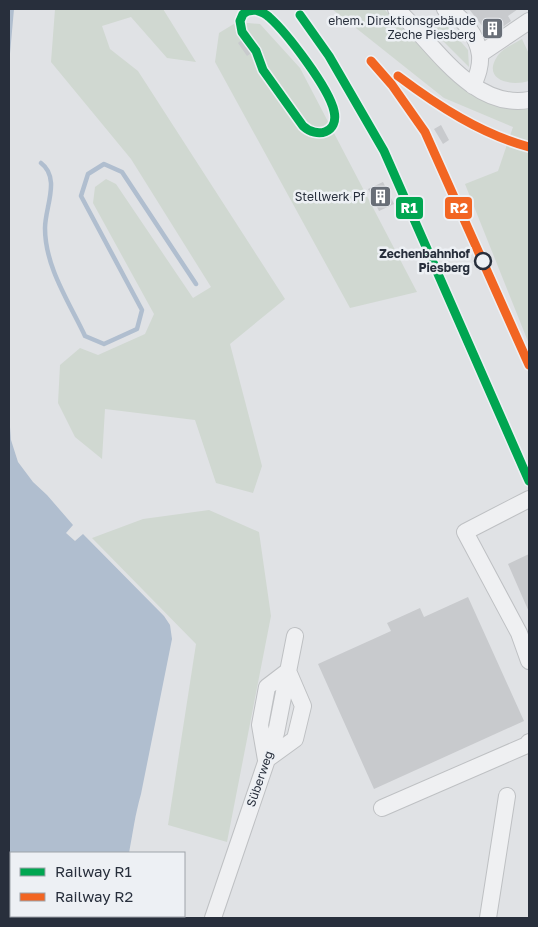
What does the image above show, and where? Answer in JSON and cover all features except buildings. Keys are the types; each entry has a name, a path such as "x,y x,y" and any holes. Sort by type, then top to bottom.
{"street":[{"path":"448,9 463,21 473,37 480,54 479,70 473,86"},
{"path":"404,10 456,72 473,86 492,96 529,100"},
{"path":"480,54 529,21"},
{"path":"527,500 465,532 519,633 529,661"},
{"name":"Süberweg","path":"213,918 276,733 295,636"},
{"path":"382,808 526,745 529,742"},
{"path":"488,918 507,796"}],"shaded area":[{"path":"55,9 163,9 196,62 167,58 131,17 102,26 110,49 138,71 285,299 230,344 262,466 253,493 216,483 195,420 105,409 102,459 75,437 58,403 60,365 80,348 98,355 145,334 154,314 93,203 95,187 106,179 116,184 193,298 211,287 131,159 51,62"},
{"path":"332,9 384,9 452,80 466,91 506,108 529,108 529,344 465,184 498,171 513,127 444,98"},
{"path":"420,18 442,20 468,50 469,67"},
{"path":"237,22 260,24 300,68 417,292 350,308 215,62 219,33"},
{"path":"522,39 529,54 529,81 513,83 499,79 493,70 494,63 499,54"},
{"path":"209,510 259,532 271,616 227,842 168,825 196,644 92,538 143,519"}],"water":[{"path":"9,9 14,9 9,65"},
{"path":"9,414 11,440 18,462 33,482 73,525 66,533 75,541 83,534 164,616 170,625 172,639 129,852 10,852 10,917 116,918 9,918"}],"waterway":[{"path":"41,163 47,169 51,185 45,228 49,257 59,284 85,336 104,344 137,329 142,310 81,196 88,174 104,164 122,172 196,284"}],"rail line":[{"name":"R1","path":"255,10 263,13 277,25 316,75 331,101 334,111 335,118 333,124 326,132 314,132 303,126 263,70 256,51 242,32 240,21 243,14 255,10"},
{"name":"R1","path":"300,15 329,56 384,151 529,481"},
{"name":"R2","path":"371,61 392,85 425,132 529,365"},
{"name":"R2","path":"398,76 460,118 494,135 529,147"}],"place":[{"name":"ehem. Direktionsgebäude Zeche Piesberg","path":"492,28"},
{"name":"Stellwerk Pf","path":"381,197"},
{"name":"Zechenbahnhof Piesberg","path":"483,261"}]}
